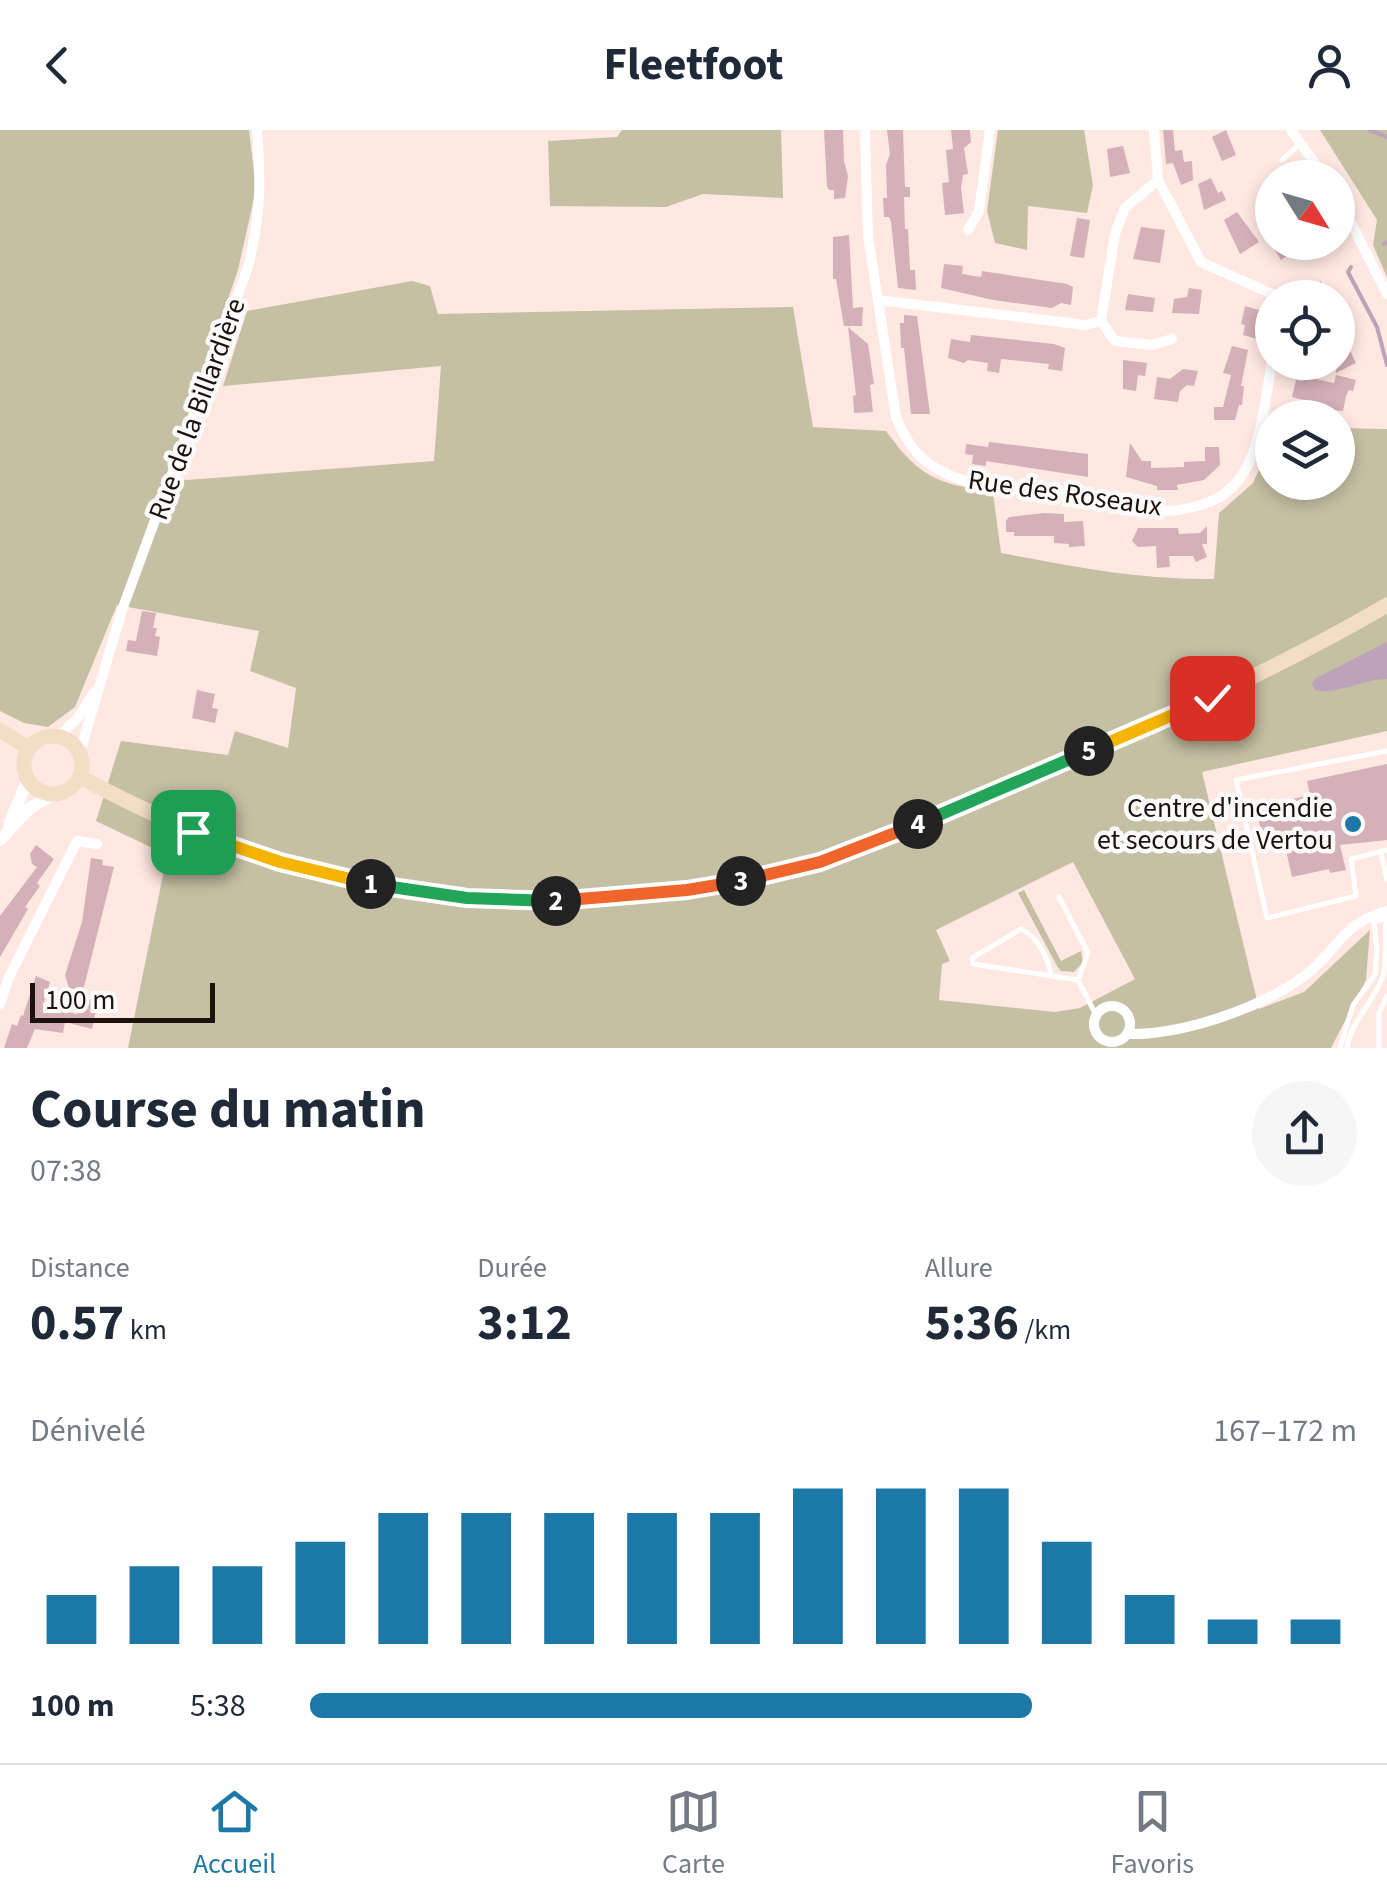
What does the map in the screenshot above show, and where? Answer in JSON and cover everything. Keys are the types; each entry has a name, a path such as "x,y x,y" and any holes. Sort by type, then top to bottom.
{"main road":[{"path":"80,777 155,816 233,847 334,877 402,890 467,898 563,901 687,890 820,862 885,838 1212,698 1387,605"},
{"path":"0,730 29,749"},
{"path":"58,736 74,744 80,752 80,777 66,791 54,794 37,789 24,766 29,749 42,738 58,736"}],"street":[{"name":"Rue de la Billardière","path":"80,752 122,610 248,266 260,220 262,188 257,130"},
{"name":"Rue des Roseaux","path":"865,130 868,236 896,417 906,442 922,458 959,479 1066,494 1114,506 1164,512 1198,506 1224,494 1246,468 1268,380"},
{"path":"968,230 979,212 990,130"},
{"path":"1154,130 1158,180 1201,262 1255,286"},
{"path":"1290,130 1313,160"},
{"path":"1158,180 1125,208 1115,234 1100,320 1114,341 1152,345 1172,338"},
{"path":"1355,231 1387,294"},
{"path":"878,300 1086,325 1100,320"},
{"name":"Rue de la Billardière","path":"58,736 78,718 100,682"},
{"path":"1,838 28,779"},
{"path":"1,838 30,808 54,794"},
{"path":"0,1004 9,977 77,842 96,844"},
{"path":"1128,1034 1129,1017 1121,1008 1104,1007 1096,1014 1093,1027 1100,1038 1118,1042 1128,1034 1192,1027 1272,996 1306,976 1364,917 1386,916"}],"lane":[{"path":"1282,160 1301,143"},
{"path":"1387,750 1236,780 1268,918 1356,896 1352,859 1384,851 1387,880"},
{"path":"1059,897 1088,953 1078,980 1096,1014"},
{"path":"1386,916 1384,974 1369,1003 1354,1020 1344,1048 1353,1005 1375,975 1374,922 1386,916"},
{"path":"1051,976 1050,964 1029,932 1021,929 972,958 972,964 1051,976 1078,980"},
{"path":"1379,1048 1378,1012 1387,996"}],"shaded area":[{"path":"0,130 249,130 256,189 238,270 166,478 187,480 434,461 441,366 223,386 247,311 412,281 430,286 438,314 793,307 813,427 886,431 909,459 931,476 993,493 1001,553 1107,572 1214,579 1219,513 1255,479 1255,500 1355,500 1355,428 1387,429 1387,731 1202,772 1259,1009 1304,992 1370,930 1366,980 1331,1048 128,1048 167,855 96,821 121,741 228,755 235,731 288,748 296,688 250,671 259,631 117,605 75,707 48,727 24,723 0,711","holes":["1073,862 1135,979 1080,1008 1055,1012 939,1000 942,964 950,961 936,930"]},
{"path":"622,130 781,130 783,198 703,194 666,207 550,206 548,141 617,137"},
{"path":"998,130 1084,130 1093,185 1087,213 1028,206 1027,250 995,243 987,211"},
{"path":"1320,130 1387,130 1387,277 1373,245 1377,220 1355,185 1355,160 1339,160"},
{"path":"1387,642 1387,679 1315,690 1312,683 1316,678"},
{"path":"1024,890 1061,961 1081,951 1083,962 1074,972 1061,971 1057,966 1018,893"}],"building":[{"path":"824,130 843,130 848,176 845,198 834,199 834,190 827,186"},
{"path":"887,130 903,130 905,187 910,187 910,197 904,197 905,229 916,290 898,288 891,222 884,217 890,154"},
{"path":"951,130 970,130 971,142 964,148 968,174 963,175 961,188 964,213 945,215 942,183 949,182 946,150 953,149"},
{"path":"1163,130 1173,130 1175,151 1182,150 1184,162 1192,161 1193,180 1181,185 1173,163 1166,164"},
{"path":"1226,130 1236,155 1222,161 1212,137"},
{"path":"1123,146 1130,173 1110,177 1107,149"},
{"path":"1211,178 1226,200 1204,210 1198,184"},
{"path":"1237,212 1255,237 1255,245 1240,254 1224,220"},
{"path":"1077,218 1090,220 1084,258 1070,256"},
{"path":"1141,227 1165,230 1160,263 1133,259"},
{"path":"849,235 853,308 863,307 862,326 844,326 833,279 833,237"},
{"path":"944,264 963,266 962,274 981,277 982,271 1067,284 1073,287 1071,305 1061,303 1052,308 941,288"},
{"path":"1189,288 1202,290 1199,314 1172,313 1174,299 1187,297"},
{"path":"1128,294 1155,298 1153,312 1125,310"},
{"path":"1245,306 1255,309 1255,338 1243,335 1245,325 1241,324"},
{"path":"904,315 917,316 930,414 911,414 901,348 900,323 904,323"},
{"path":"848,327 868,344 874,384 870,385 873,412 854,413 856,395"},
{"path":"971,335 1065,348 1062,371 1048,369 1049,364 1001,359 999,373 987,371 988,363 948,358 951,339 970,342"},
{"path":"1232,346 1248,350 1241,386 1242,405 1235,420 1214,420 1214,407 1223,407 1231,375 1223,373"},
{"path":"1123,360 1147,363 1145,376 1138,375 1136,391 1123,389"},
{"path":"1183,369 1198,371 1194,386 1187,385 1180,391 1178,402 1154,399 1157,377 1170,379"},
{"path":"1296,380 1356,380 1345,400 1292,397"},
{"path":"989,442 1088,454 1088,477 986,461 986,466 972,464 973,455 965,454 966,444 988,447"},
{"path":"1130,443 1142,461 1151,461 1151,468 1184,467 1184,462 1205,461 1205,447 1219,447 1220,465 1204,480 1177,485 1178,490 1157,490 1157,486 1126,477"},
{"path":"1064,514 1064,522 1083,521 1085,546 1054,543 1054,536 1014,536 1014,532 1006,532 1009,517"},
{"path":"1207,526 1207,544 1202,544 1207,557 1196,562 1193,556 1169,556 1170,567 1157,568 1156,546 1138,547 1132,541 1138,528 1178,528 1179,534 1200,533"},
{"path":"142,611 156,613 153,628 157,628 155,636 160,637 157,656 126,651 128,640 136,641"},
{"path":"197,690 215,694 215,723 192,718"},
{"name":"Centre d'incendie et secours de Vertou","path":"1387,764 1387,840 1340,845 1346,870 1330,873 1329,869 1292,877 1285,846 1265,850 1256,807 1310,795 1307,781"},
{"path":"36,845 54,859 37,883 40,886 0,957 0,916 37,867 30,854"},
{"path":"91,858 114,867 83,991 69,988 65,975 82,922"},
{"path":"36,976 50,982 43,1006 77,1014 80,997 98,1001 92,1029 65,1022 63,1033 35,1029 27,1048 4,1048 12,1024 17,1026 23,1016"}],"waterway":[{"path":"1370,130 1387,137"},
{"path":"1351,267 1348,272 1377,327 1387,365"}],"place":[{"name":"Centre d'incendie et secours de Vertou","path":"1353,824"}],"route":[{"path":"193,832 334,877 467,898 563,901 687,890 820,862 946,813 1212,698"}]}
